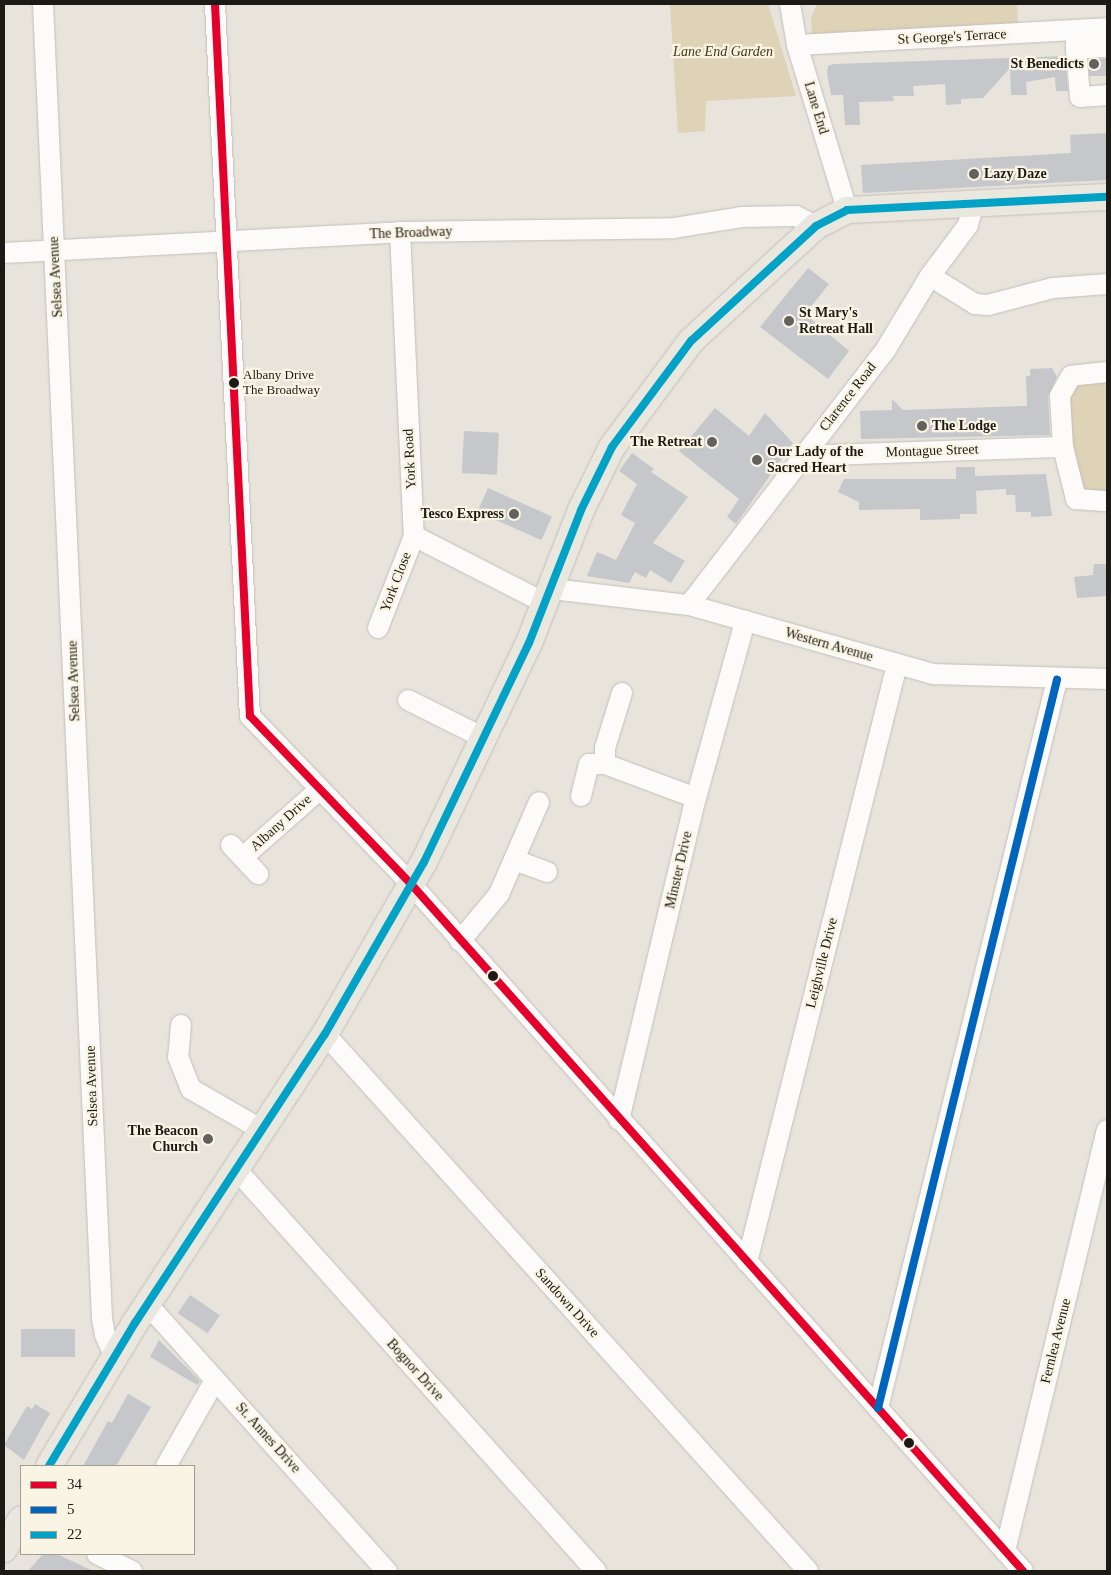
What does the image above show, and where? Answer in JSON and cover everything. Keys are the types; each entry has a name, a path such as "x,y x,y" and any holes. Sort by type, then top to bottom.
{"main road":[{"path":"50,1465 115,1356 235,1168 325,1034 411,884 484,738 549,596 592,486 612,447 649,394 691,341 816,226 846,210 1107,197"},
{"path":"4,1550 20,1523"}],"street":[{"name":"Selsea Avenue","path":"43,4 102,1319 104,1335 115,1356"},
{"name":"Albany Drive","path":"215,4 250,716 411,884 460,942 1023,1571"},
{"name":"Lane End","path":"790,4 797,45 846,210"},
{"name":"St George's Terrace","path":"797,45 1076,39 1107,28"},
{"path":"1106,95 1080,97 1076,39 1107,47"},
{"name":"Clarence Road","path":"689,606 752,528 801,456 886,349 930,276 968,225 974,203"},
{"name":"The Broadway","path":"4,253 228,243 400,232 674,228 768,216 796,216 816,226"},
{"name":"York Road","path":"400,232 414,536"},
{"path":"930,276 975,304 988,305 1053,288 1107,284"},
{"path":"1107,372 1071,376 1064,383 1060,396 1063,447 1076,499 1107,501"},
{"name":"Montague Street","path":"801,456 1063,447"},
{"path":"414,536 480,570 549,596"},
{"name":"York Close","path":"378,628 414,536"},
{"name":"Western Avenue","path":"549,596 689,606 933,674 1057,680 1107,679"},
{"name":"Minster Drive","path":"619,1120 696,798 745,621"},
{"name":"Leighville Drive","path":"747,1262 897,664"},
{"path":"878,1408 1057,680"},
{"path":"605,764 605,748 622,693"},
{"path":"408,700 484,738"},
{"path":"581,796 589,764 605,764 696,798"},
{"name":"Albany Drive","path":"258,874 237,851 319,790"},
{"path":"460,942 499,894 539,802"},
{"path":"514,860 547,872"},
{"path":"181,1025 178,1057 191,1089 262,1130"},
{"name":"Sandown Drive","path":"325,1034 808,1571"},
{"name":"Fernlea Avenue","path":"1005,1551 1107,1130"},
{"name":"Bognor Drive","path":"235,1168 596,1571"},
{"name":"St. Annes Drive","path":"148,1305 387,1571"},
{"path":"167,1465 215,1380"},
{"path":"108,1556 132,1571"}],"green space":[{"name":"Lane End Garden","path":"670,4 768,4 796,96 706,101 705,131 678,133"},
{"path":"817,4 1017,4 1018,25 812,35 811,18"},
{"path":"1107,377 1107,497 1084,495 1072,445 1069,399 1073,388 1087,378"}],"building":[{"path":"1065,56 1068,91 1056,91 1055,77 1026,82 1027,95 1011,95 1010,68 983,98 961,99 961,104 946,105 945,84 913,86 914,96 893,96 894,101 859,102 860,125 845,125 843,95 831,95 827,73 828,66 834,64"},
{"path":"1089,59 1107,59 1107,76 1089,76"},
{"path":"1106,133 1107,180 863,193 861,165 1071,153 1070,135"},
{"name":"St Mary's Retreat Hall","path":"808,268 829,284 805,314 849,351 828,379 760,327"},
{"path":"1052,368 1057,377 1048,396 1050,435 861,439 860,411 892,410 892,399 903,410 1027,406 1026,376 1030,376 1030,369"},
{"path":"715,408 749,436 765,413 793,443 736,524 727,517 739,499 679,451"},
{"path":"464,431 499,433 497,475 462,473"},
{"path":"632,453 654,469 651,472 688,497 653,543 685,561 671,583 650,570 646,578 635,572 629,583 587,576 597,552 616,560 635,523 621,515 637,484 619,471"},
{"path":"956,467 975,467 975,476 1046,474 1052,516 1031,517 1031,512 1016,512 1015,495 1006,495 1006,489 976,491 977,514 960,514 960,519 920,520 920,509 859,510 859,502 838,492 844,479 956,479"},
{"name":"Tesco Express","path":"488,488 552,516 541,540 477,512"},
{"path":"1094,564 1107,564 1107,596 1077,598 1074,577 1093,575"},
{"path":"190,1295 220,1315 208,1333 178,1313"},
{"path":"21,1329 75,1329 75,1357 21,1357"},
{"path":"159,1340 200,1381 197,1385 150,1357"},
{"path":"128,1394 151,1407 117,1465 84,1465 108,1421 112,1423"},
{"path":"35,1404 50,1413 24,1460 4,1445 27,1406 32,1409"},
{"path":"42,1555 59,1555 93,1571 28,1571"}],"transit line":[{"name":"34","path":"215,4 250,716 411,884 1023,1571"},
{"name":"22","path":"50,1465 135,1323 325,1034 424,862 529,643 581,510 612,447 691,341 816,226 847,210 1107,197"},
{"name":"5","path":"878,1408 1057,680"}],"place":[{"name":"St Benedicts","path":"1094,64"},
{"name":"Lazy Daze","path":"974,174"},
{"name":"St Mary's Retreat Hall","path":"789,321"},
{"name":"Albany Drive The Broadway","path":"234,383"},
{"name":"The Lodge","path":"922,426"},
{"name":"The Retreat","path":"712,442"},
{"name":"Our Lady of the Sacred Heart","path":"757,460"},
{"name":"Tesco Express","path":"514,514"},
{"name":"The Beacon Church","path":"208,1139"}]}
